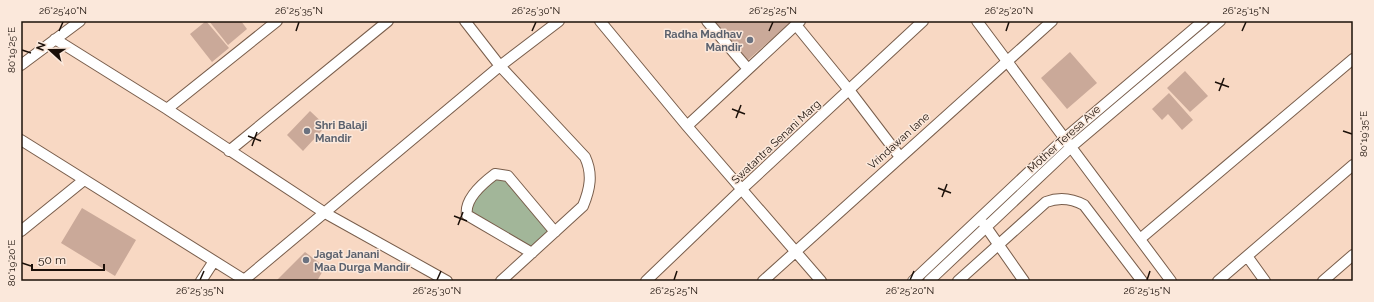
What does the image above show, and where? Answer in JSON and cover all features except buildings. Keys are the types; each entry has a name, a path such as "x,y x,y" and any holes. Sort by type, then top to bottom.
{"street":[{"path":"21,65 80,21"},
{"path":"167,109 277,21"},
{"path":"229,151 388,21"},
{"path":"465,21 500,66 585,157 589,165 589,191 583,206 501,281"},
{"path":"21,140 245,281 500,66 560,21"},
{"path":"600,21 687,126 796,250 821,281"},
{"path":"707,21 748,69"},
{"name":"Swatantra Senani Marg","path":"646,281 923,21"},
{"path":"977,21 1171,281"},
{"name":"Vrindawan lane","path":"763,281 1006,60 1052,21"},
{"path":"914,281 1064,138 1203,21"},
{"name":"Mother Teresa Ave","path":"929,281 987,228 1071,147 1220,21"},
{"path":"687,126 798,23 900,157"},
{"path":"55,39 167,109 325,213 446,281"},
{"path":"1140,239 1353,59"},
{"path":"1218,281 1353,165"},
{"path":"532,253 467,215 467,205 483,183 495,174 508,176 555,232"},
{"path":"21,231 84,180"},
{"path":"958,281 1046,202 1057,198 1076,201 1084,205 1142,281"},
{"path":"979,219 999,244 1024,281"},
{"path":"1323,281 1353,255"},
{"path":"1247,256 1265,281"},
{"path":"201,281 214,261"}],"green space":[{"path":"494,177 507,178 553,232 532,251 467,210 484,184"}],"place":[{"name":"Radha Madhav Mandir","path":"750,40"},
{"name":"Shri Balaji Mandir","path":"307,131"},
{"name":"Jagat Janani Maa Durga Mandir","path":"306,260"}]}
